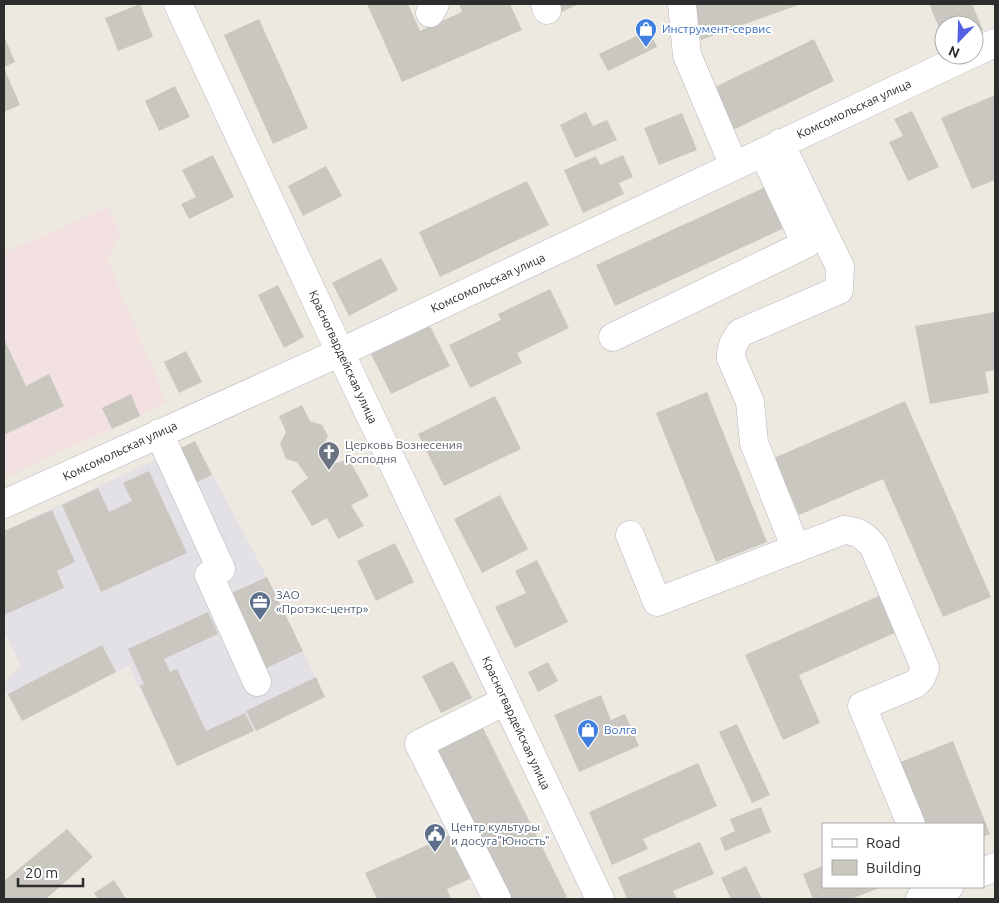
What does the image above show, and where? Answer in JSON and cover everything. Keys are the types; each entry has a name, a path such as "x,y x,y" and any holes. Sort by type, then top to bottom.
{"street":[{"name":"Красногвардейская улица","path":"178,4 340,352 600,899"},
{"path":"682,4 687,55 734,166"},
{"name":"Комсомольская улица","path":"4,504 340,352 948,65"},
{"path":"613,337 806,244 772,148"},
{"path":"772,148 840,268 839,290 740,334 733,342 731,351 731,358 750,402 754,443 796,549"},
{"path":"159,433 221,569 208,574 257,682"},
{"path":"630,535 657,602 844,530 856,530 874,547 925,668 921,678 915,684 862,706 911,823"},
{"path":"497,899 419,744 505,701"}],"shaded area":[{"path":"108,207 120,234 108,261 167,403 4,478 4,253"},
{"path":"195,441 267,577 325,697 177,766 129,666 22,721 4,687 4,683 20,665 4,630 4,531"}],"building":[{"path":"140,4 153,37 118,51 105,18"},
{"path":"367,4 408,4 420,31 462,12 459,4 510,4 522,30 402,82"},
{"path":"552,4 579,4 557,14"},
{"path":"689,4 801,4 701,40"},
{"path":"929,4 972,4 977,15 934,15"},
{"path":"259,19 308,128 273,144 224,35"},
{"path":"649,30 657,47 608,71 599,54"},
{"path":"4,36 15,62 4,67"},
{"path":"814,39 834,81 733,130 713,88"},
{"path":"4,68 20,105 4,112"},
{"path":"175,86 190,117 159,131 145,101"},
{"path":"995,95 995,180 972,189 941,118"},
{"path":"912,111 939,167 908,181 889,142 903,136 894,119"},
{"path":"586,112 593,126 607,120 617,140 575,158 560,125"},
{"path":"682,113 697,150 659,165 644,128"},
{"path":"213,155 234,197 189,219 181,204 196,197 182,170"},
{"path":"623,155 633,177 619,183 624,194 583,213 564,170 596,156 600,165"},
{"path":"326,166 342,196 303,216 288,186"},
{"path":"527,181 549,225 440,277 419,232"},
{"path":"772,184 791,225 615,306 596,265"},
{"path":"381,258 398,290 349,316 332,283"},
{"path":"278,285 304,337 284,348 258,295"},
{"path":"550,289 569,328 517,353 522,363 470,388 449,345 501,320 498,314"},
{"path":"995,312 995,370 985,372 989,393 930,404 915,326"},
{"path":"430,326 450,366 391,394 371,354"},
{"path":"4,339 26,386 49,374 64,406 4,435"},
{"path":"186,351 202,382 179,393 164,362"},
{"path":"707,392 767,542 716,562 656,413"},
{"path":"131,394 140,416 112,429 102,408"},
{"path":"495,396 521,449 444,486 418,434"},
{"path":"905,401 991,597 943,617 883,479 799,515 774,458"},
{"name":"Церковь Вознесения Господня","path":"302,405 310,421 322,425 328,436 322,449 330,465 349,459 369,496 351,505 364,526 338,539 327,518 312,526 291,491 308,478 297,462 286,459 280,444 286,432 279,416"},
{"path":"195,441 212,475 191,485 175,451"},
{"path":"149,471 187,553 101,592 62,505 98,488 109,512 132,501 123,483"},
{"path":"500,495 528,549 482,573 454,519"},
{"path":"52,510 75,562 57,571 64,588 4,615 4,531"},
{"path":"395,543 414,582 376,601 357,561"},
{"path":"537,560 568,622 515,648 495,607 526,593 515,571"},
{"path":"267,577 303,651 262,670 227,595"},
{"path":"881,595 897,632 799,675 820,723 783,740 745,655"},
{"path":"208,612 218,634 164,659 170,672 177,669 206,731 245,713 254,731 177,766 140,686 144,684 128,649"},
{"path":"102,645 116,672 22,721 8,694"},
{"path":"453,661 472,698 441,713 422,676"},
{"path":"548,662 558,681 538,692 528,672"},
{"path":"316,677 325,697 256,731 246,711"},
{"path":"601,695 611,720 625,714 639,746 579,772 554,715"},
{"path":"480,722 567,897 563,899 503,899 427,748"},
{"path":"737,724 770,795 752,803 719,732"},
{"path":"953,741 990,834 984,837 984,823 922,823 898,763"},
{"path":"698,763 717,806 643,839 648,849 612,865 589,812"},
{"path":"761,807 771,832 725,851 720,838 735,831 730,819"},
{"path":"67,829 93,857 46,899 4,899 4,881"},
{"name":"Центр культуры и досуга\"Юность\"","path":"452,834 472,878 447,889 451,899 377,899 365,873"},
{"path":"700,842 714,874 673,891 677,899 627,899 618,877"},
{"path":"746,866 762,899 731,899 721,878"},
{"path":"822,866 822,888 879,888 851,899 813,899 803,874"},
{"path":"114,880 126,899 98,899 94,893"}],"place":[{"name":"Инструмент-сервис","path":"646,48"},
{"name":"Церковь Вознесения Господня","path":"329,471"},
{"name":"ЗАО «Протэкс-центр»","path":"260,621"},
{"name":"Волга","path":"588,749"},
{"name":"Центр культуры и досуга\"Юность\"","path":"435,853"}]}
